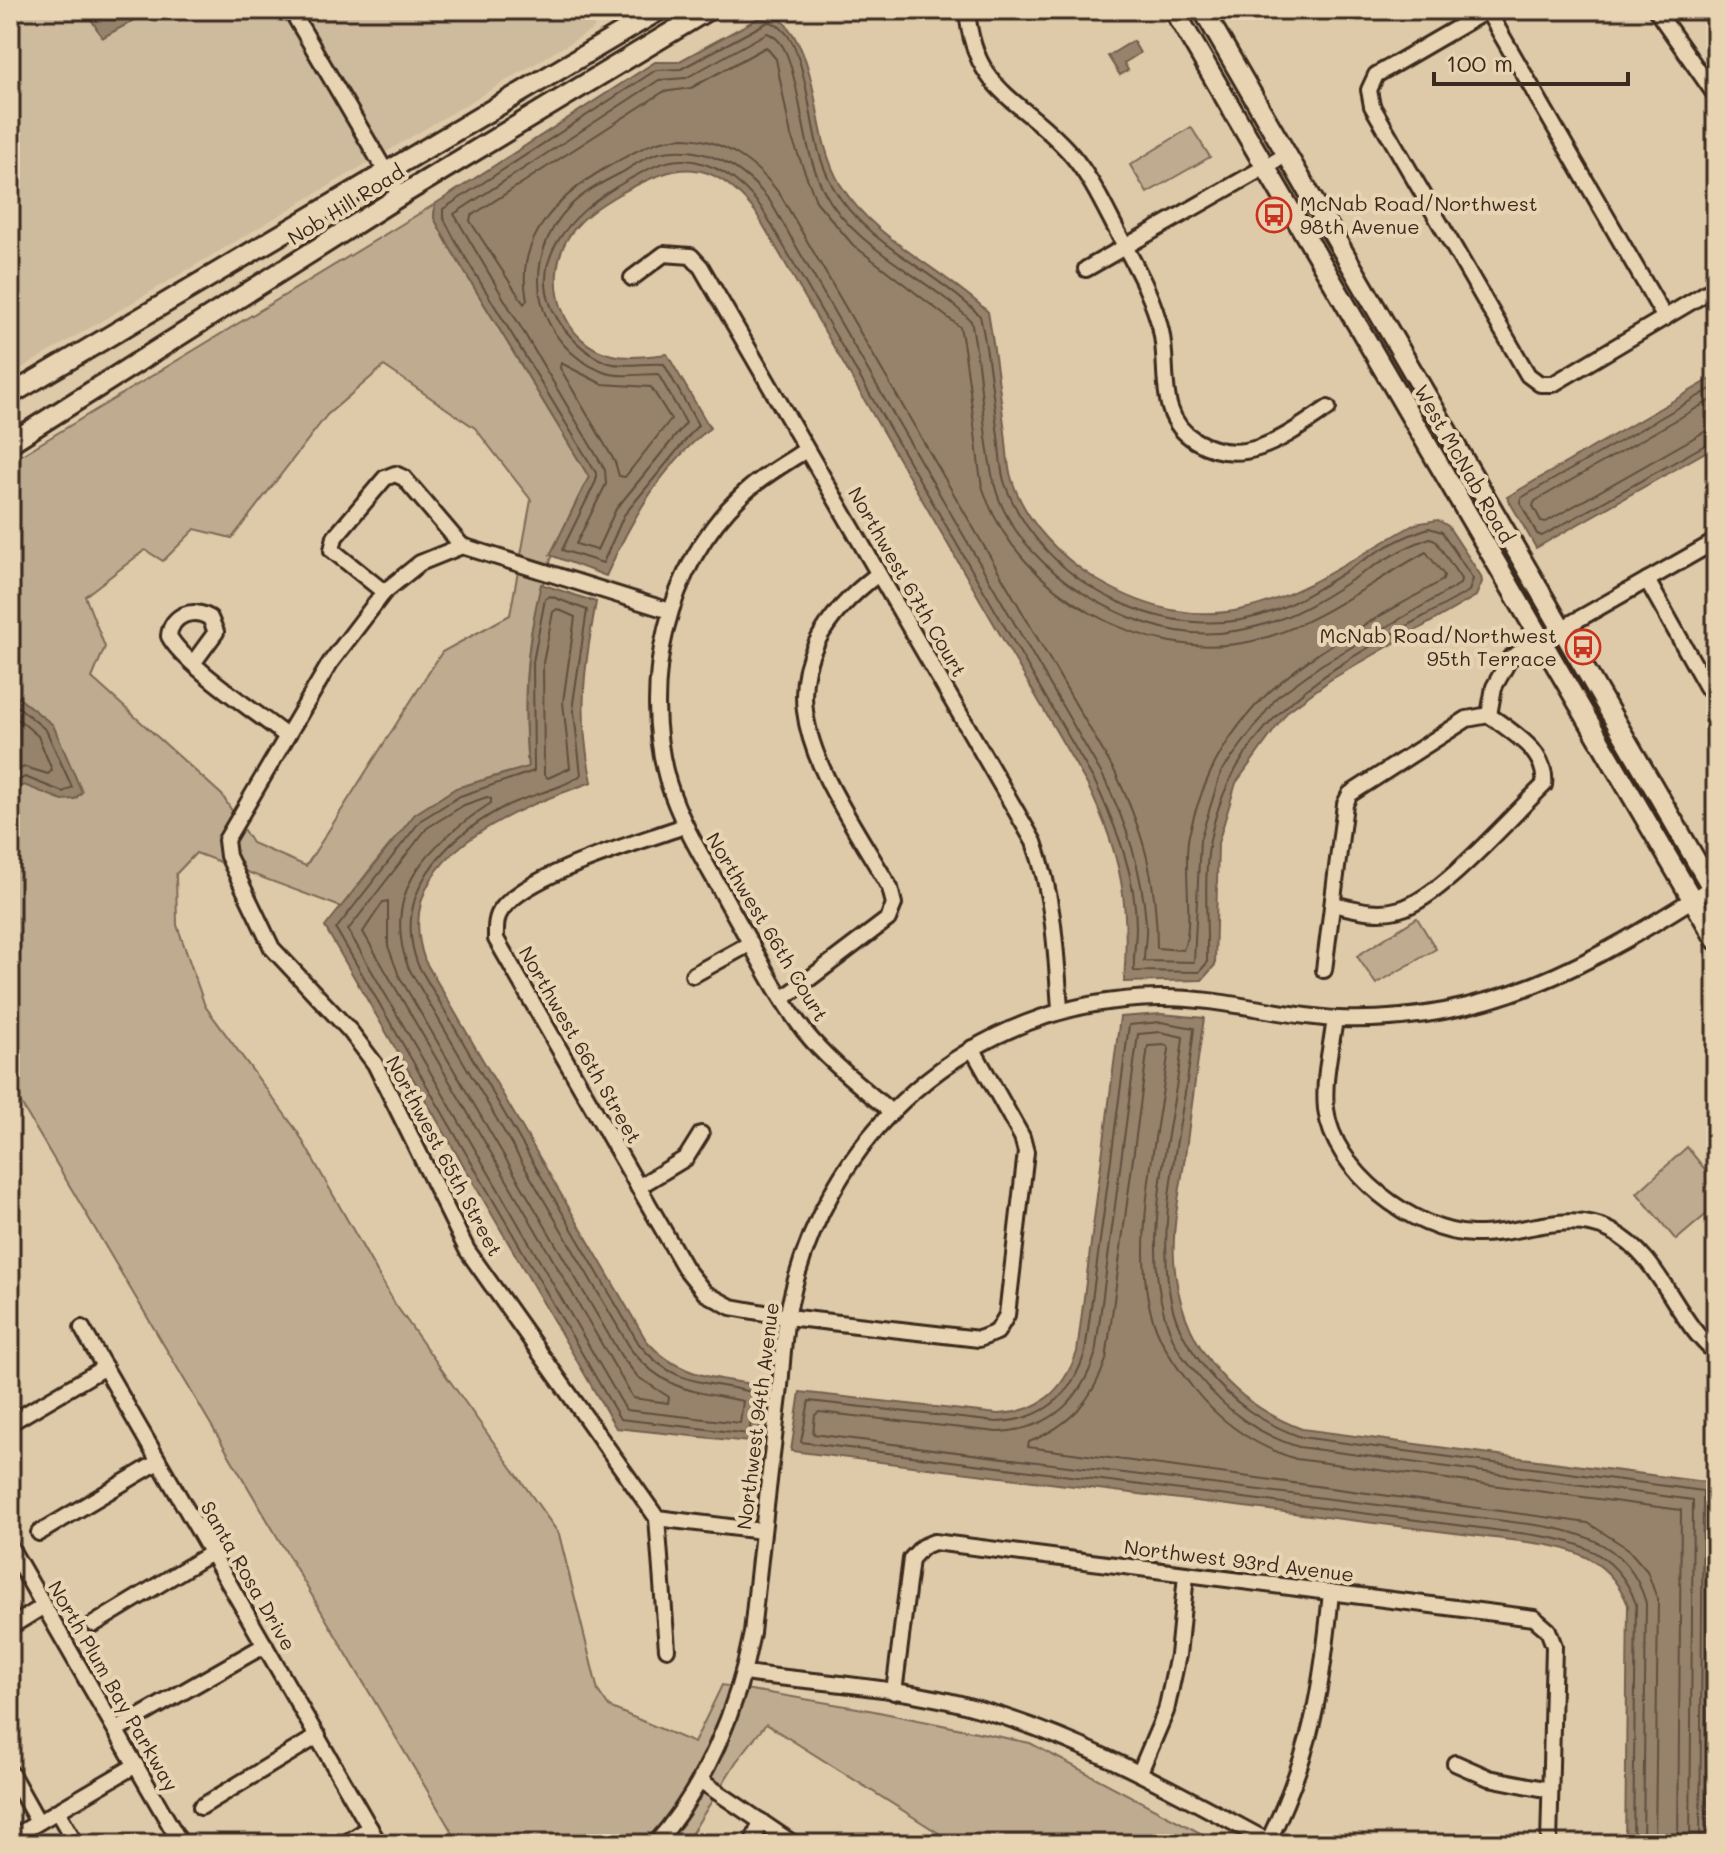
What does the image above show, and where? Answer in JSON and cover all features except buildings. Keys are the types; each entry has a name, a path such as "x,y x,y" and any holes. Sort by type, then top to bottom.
{"main road":[{"name":"Nob Hill Road","path":"10,395 660,10"},
{"name":"Nob Hill Road","path":"10,443 400,196 708,10"},
{"name":"West McNab Road","path":"1174,10 1716,940"},
{"name":"West McNab Road","path":"1203,10 1714,891"}],"street":[{"path":"291,10 400,196"},
{"path":"967,10 974,49 985,71 1000,92 1050,133 1078,163 1125,247 1152,301 1162,333 1164,390 1174,417 1192,439 1216,452 1239,454 1272,443 1328,408"},
{"path":"1665,318 1488,10 1376,75 1369,90 1372,106 1528,375 1540,384 1553,384 1665,318 1716,287"},
{"path":"1656,10 1716,96"},
{"path":"1086,269 1286,155"},
{"name":"Northwest 67th Court","path":"632,278 664,254 691,256 701,267 1034,842 1047,877 1052,906 1060,1009"},
{"name":"Northwest 66th Court","path":"806,450 769,473 740,497 689,568 670,611 656,690 658,733 668,781 684,826 804,1031 890,1111"},
{"path":"384,592 332,550 335,537 385,478 395,474 404,478 462,546 670,611"},
{"path":"1489,715 1501,670 1510,658 1716,541"},
{"path":"194,662 286,736 330,663 384,592 420,563 462,546"},
{"path":"784,998 888,919 894,904 890,888 809,741 803,701 806,668 817,638 851,595 878,574"},
{"path":"1647,580 1707,687 1716,694"},
{"path":"1324,970 1345,804 1350,794 1467,719 1489,715"},
{"path":"1333,904 1374,913 1413,905 1428,896 1544,785 1546,771 1541,759 1489,715"},
{"name":"Northwest 65th Street","path":"286,736 226,840 228,856 258,924 289,969 350,1031 375,1064 467,1250 657,1518"},
{"name":"Northwest 66th Street","path":"684,826 539,882 517,895 500,910 496,921 496,939 685,1268 705,1293 731,1307 787,1317 979,1339 997,1332 1007,1315 1026,1152 1022,1137 972,1048"},
{"name":"Northwest 94th Avenue","path":"655,1844 701,1781 744,1673 787,1317 802,1266 836,1187 890,1111 928,1077 972,1048 1060,1009 1113,1000 1163,998 1335,1019 1402,1019 1456,1011 1511,996 1574,968 1714,891"},
{"path":"693,975 751,943"},
{"path":"1335,1019 1326,1082 1326,1111 1336,1139 1353,1166 1378,1194 1409,1215 1440,1228 1473,1234 1560,1222 1584,1223 1608,1230 1632,1243 1652,1265 1697,1337 1716,1353"},
{"path":"638,1187 686,1158 701,1134"},
{"name":"Santa Rosa Drive","path":"82,1328 379,1844"},
{"path":"10,1423 105,1367"},
{"path":"39,1533 158,1462"},
{"path":"667,1649 657,1518 762,1531"},
{"name":"Northwest 93rd Avenue","path":"894,1692 911,1559 922,1547 934,1542 1534,1618 1548,1630 1554,1646 1550,1790"},
{"name":"North Plum Bay Parkway","path":"10,1547 181,1844"},
{"path":"94,1624 211,1553"},
{"path":"1140,1772 1166,1711 1178,1655 1186,1575"},
{"path":"744,1673 894,1692 979,1709 1079,1745 1140,1772 1271,1843 1312,1735 1323,1675 1331,1592"},
{"path":"10,1627 44,1606"},
{"path":"116,1730 265,1645"},
{"path":"201,1807 318,1736"},
{"path":"1455,1763 1489,1778 1550,1790 1549,1844"},
{"path":"10,1839 136,1765"},
{"path":"10,1772 38,1822"},
{"path":"701,1781 794,1844"},
{"path":"57,1811 76,1844"},
{"path":"752,1844 761,1821"},
{"path":"344,1844 370,1828"}],"shaded area":[{"path":"10,10 585,10 595,28 10,375"},
{"path":"1191,127 1210,157 1147,193 1130,165"},
{"path":"435,204 434,218 449,246 589,477 555,549 534,617 526,688 528,768 463,788 418,815 382,854 341,907 196,853 176,874 177,925 205,1006 297,1131 395,1304 559,1534 598,1691 609,1707 694,1743 722,1685 869,1710 1030,1743 1221,1844 956,1844 766,1724 736,1762 685,1844 459,1844 10,1085 10,462","holes":["384,366 475,428 531,500 510,615 442,652 306,866 252,843 222,795 92,678 105,647 85,596 145,550 163,561 195,529 232,538 327,415"]},
{"path":"1417,918 1436,949 1376,984 1357,956"},
{"path":"1687,1147 1716,1183 1716,1206 1676,1240 1637,1193"}],"water":[{"path":"86,10 153,10 102,38"},
{"path":"766,14 777,15 803,53 830,163 854,204 890,238 988,312 1012,480 1035,524 1070,561 1097,580 1143,602 1185,612 1225,612 1262,604 1299,589 1415,524 1438,520 1448,526 1481,576 1482,582 1476,596 1330,680 1288,711 1236,783 1218,843 1215,965 1202,980 1124,982 1126,928 1121,881 1109,835 1088,786 755,211 738,193 708,173 677,171 642,183 590,213 566,241 557,275 562,309 570,325 595,349 612,355 667,354 710,428 662,477 626,535 606,576 550,555 589,477 449,246 434,218 435,204 655,62 678,62"},
{"path":"1133,41 1140,53 1124,63 1128,70 1120,75 1108,56"},
{"path":"1716,376 1716,446 1536,548 1507,497"},
{"path":"541,584 596,602 584,692 587,758 592,782 496,823 466,842 441,865 424,893 418,924 425,961 646,1340 672,1362 701,1375 766,1386 758,1443 616,1428 325,927 415,814 456,788 528,767 527,676"},
{"path":"10,691 53,725 82,792 75,799 62,800 24,785 16,789 10,804"},
{"path":"1161,1014 1204,1018 1177,1208 1174,1260 1178,1289 1197,1342 1230,1385 1275,1417 1302,1429 1711,1483 1708,1844 1625,1844 1628,1605 1617,1584 1603,1568 1586,1557 1524,1541 791,1451 800,1392 998,1414 1038,1404 1057,1388 1077,1352 1120,1017"}],"place":[{"name":"McNab Road/Northwest 98th Avenue","path":"1274,215"},
{"name":"McNab Road/Northwest 95th Terrace","path":"1583,647"}]}
